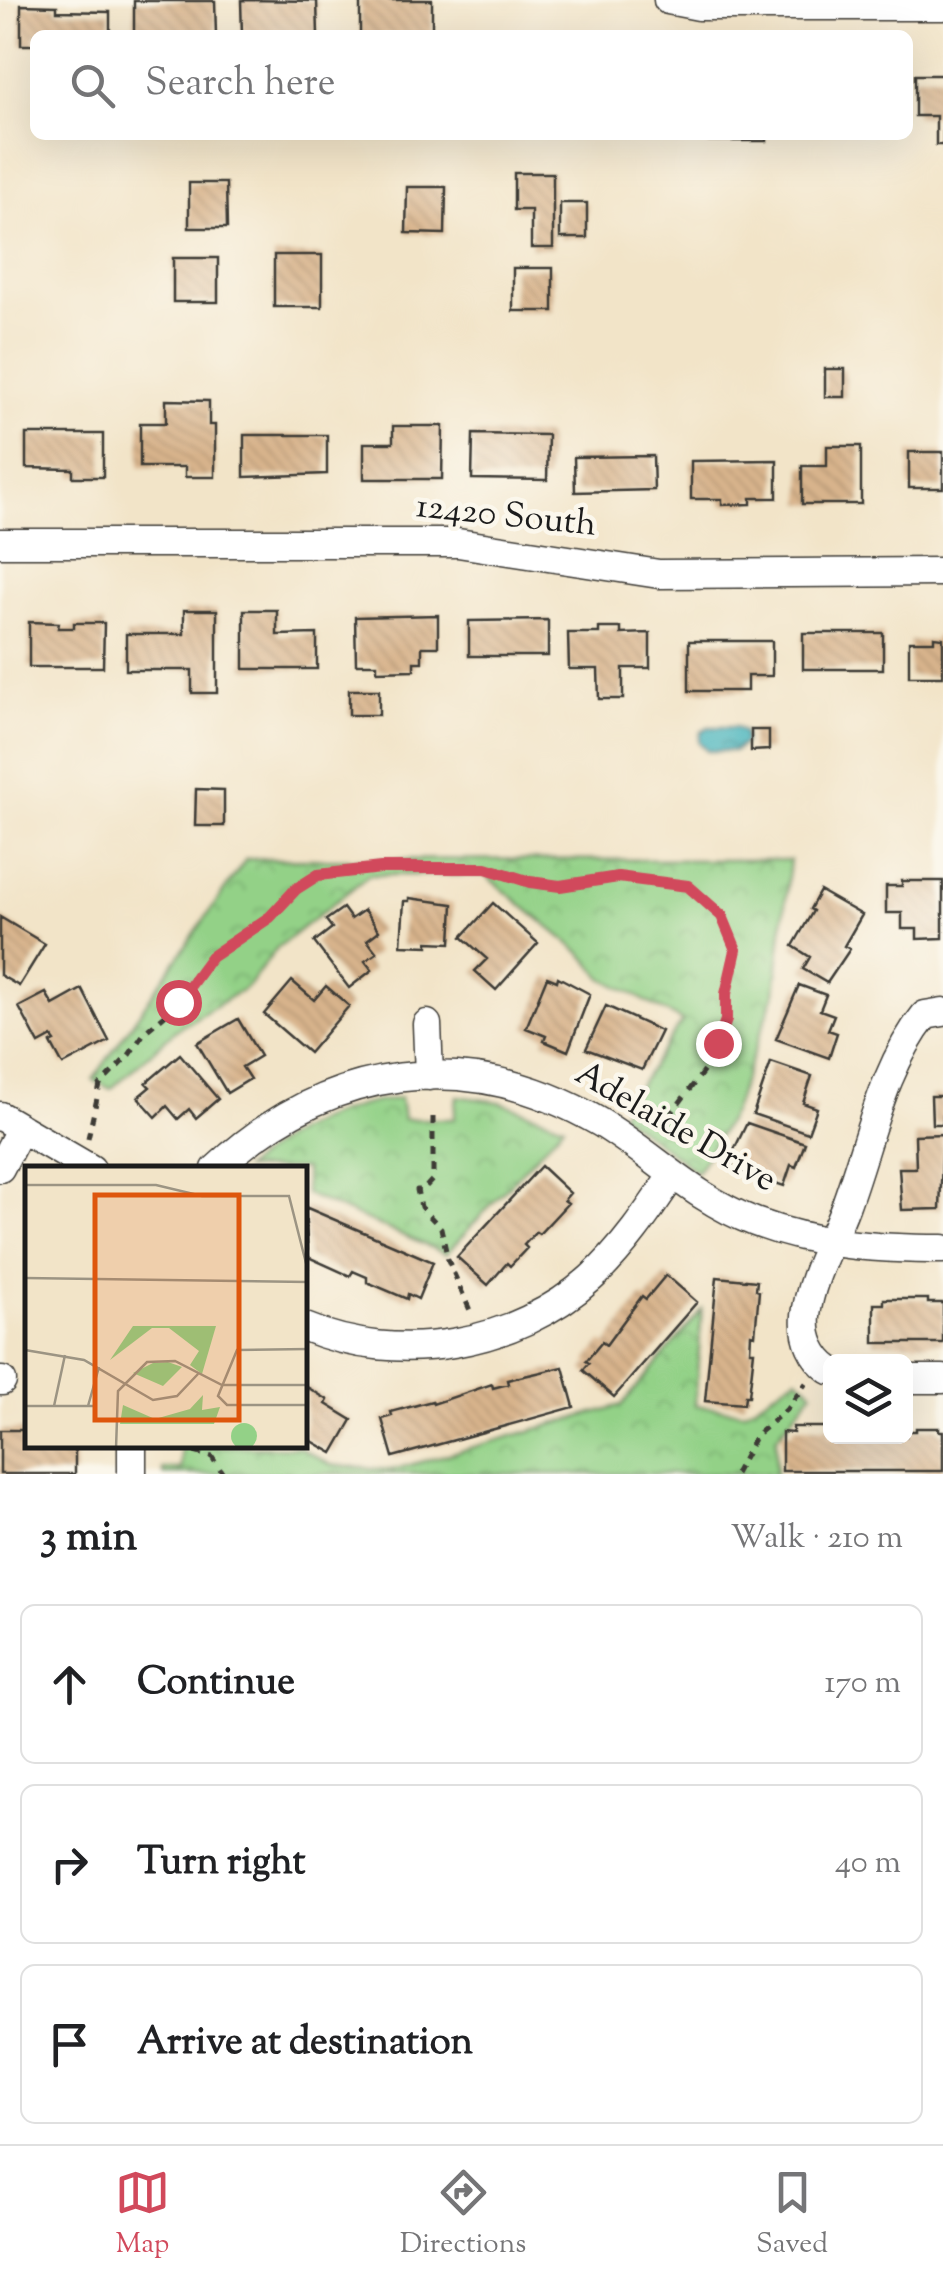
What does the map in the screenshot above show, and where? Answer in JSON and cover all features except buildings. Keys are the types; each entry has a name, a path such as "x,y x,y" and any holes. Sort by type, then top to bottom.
{"street":[{"path":"668,0 700,6 943,6"},
{"name":"12420 South","path":"0,543 458,543 659,574 943,572"},
{"path":"818,1376 806,1320 819,1271 895,1064 909,1035 925,1015 943,1012"},
{"path":"427,1024 429,1076"},
{"name":"Adelaide Drive","path":"219,1166 248,1139 291,1111 379,1080 474,1076 564,1102 606,1126 711,1201 754,1221 830,1243 943,1249"},
{"path":"0,1168 10,1122 86,1166"},
{"path":"308,1328 347,1340 412,1346 475,1338 535,1316 588,1280 612,1258 672,1176"},
{"path":"913,1379 943,1379"}],"path":[{"path":"88,1138 100,1085 128,1056 144,1032 173,1008 211,957 270,917 306,881 318,875 381,868 486,868 543,885 576,885 618,877 688,886 713,906 728,927 736,950 726,994 726,1020 706,1068 656,1134"},
{"path":"433,1118 433,1180 424,1190 418,1190 417,1198 420,1208 441,1228 448,1260 472,1316"},
{"path":"736,1474 756,1435 818,1376"},
{"path":"182,1449 212,1458 223,1474"}],"green space":[{"path":"246,859 790,860 775,993 732,1113 697,1172 620,1114 682,1021 603,978 582,954 485,875 369,875 277,948 248,986 176,1030 111,1089 93,1080"},
{"path":"457,1096 500,1102 564,1125 446,1254 308,1195 308,1166 248,1166 298,1131 337,1113 378,1101 400,1098 403,1119 454,1119"},
{"path":"702,1310 695,1405 744,1412 797,1377 813,1391 776,1438 776,1474 163,1474 163,1469 181,1469 181,1449 303,1449 331,1465 392,1470 622,1405"}],"water":[{"path":"708,727 736,727 744,732 745,743 735,751 708,751 699,742 701,732"}],"route":[{"path":"178,1002 211,957 270,917 296,889 318,875 381,868 486,868 530,882 560,886 618,877 688,886 722,916 736,950 726,994 726,1020 718,1043"}]}
